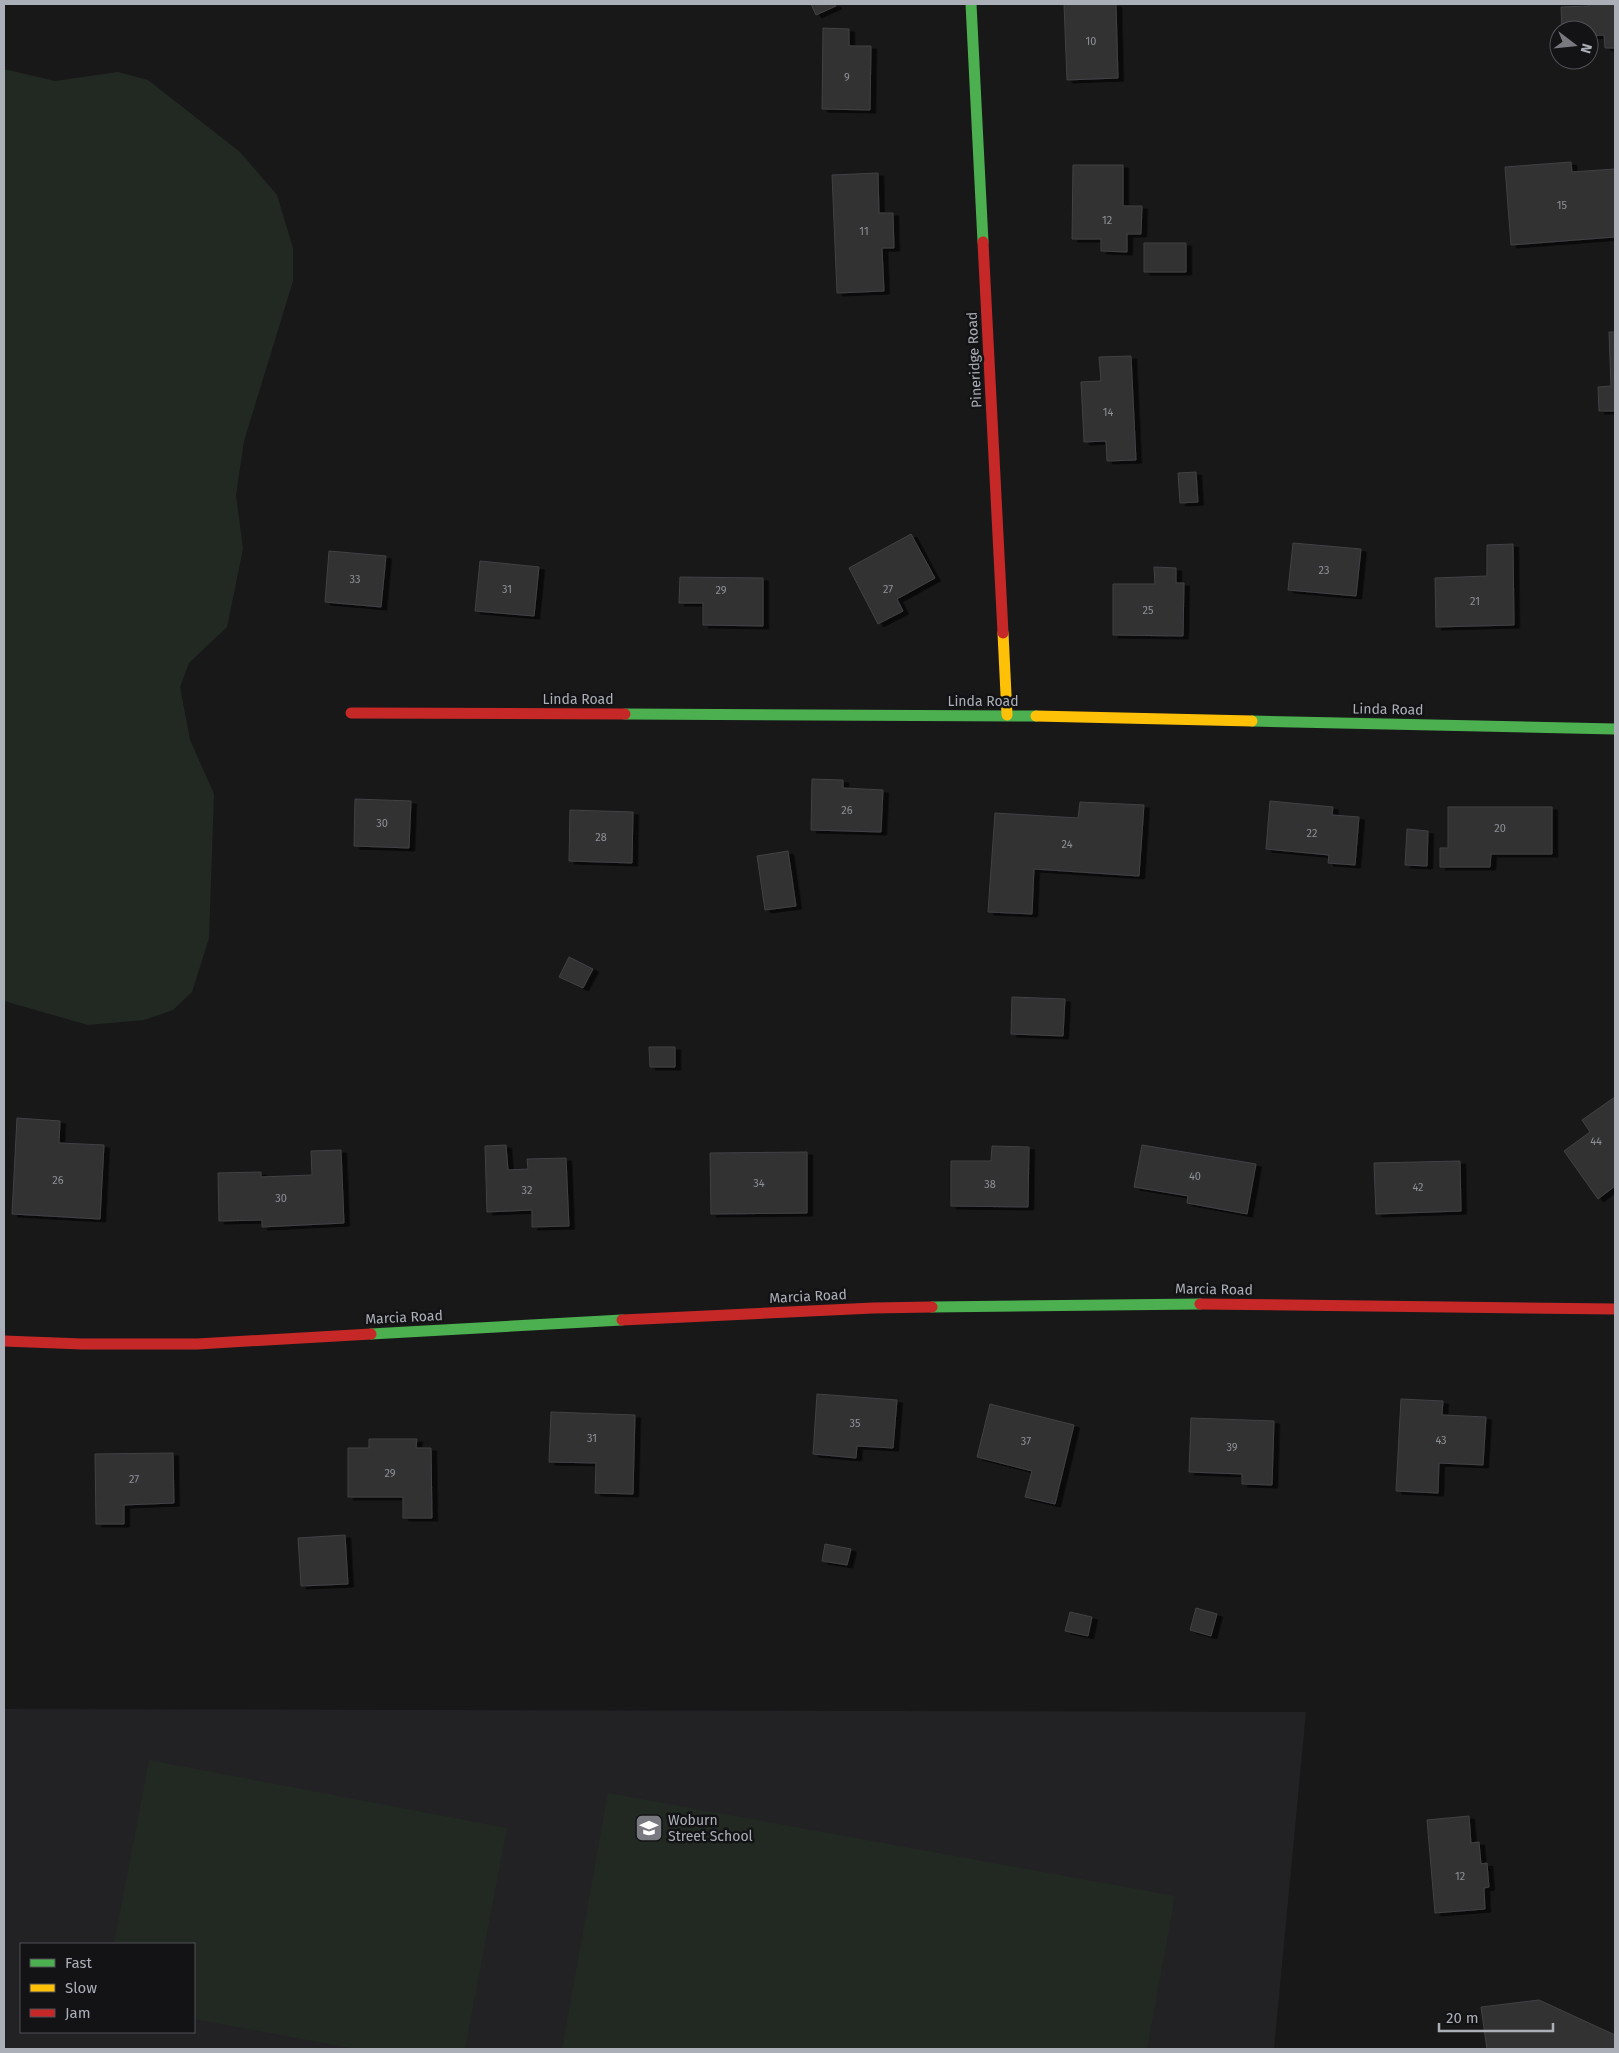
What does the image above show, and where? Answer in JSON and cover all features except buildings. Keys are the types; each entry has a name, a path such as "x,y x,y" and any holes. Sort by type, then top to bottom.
{"street":[{"name":"Pineridge Road","path":"971,4 1007,715"},
{"name":"Linda Road","path":"351,713 1007,715 1615,730"},
{"name":"Marcia Road","path":"4,1341 82,1344 197,1344 500,1326 873,1308 1163,1304 1615,1309"}],"shaded area":[{"path":"4,69 55,81 118,72 148,80 240,152 277,195 293,248 293,281 244,441 236,495 243,549 227,627 189,663 180,687 190,740 214,794 209,938 192,992 173,1010 144,1020 88,1025 4,1001"},
{"name":"Woburn Street School","path":"4,1709 1306,1712 1274,2049 4,2049"},
{"path":"149,1760 507,1828 465,2049 356,2049 195,2019 195,1943 114,1943"},
{"path":"608,1793 1175,1896 1147,2049 562,2049"}],"traffic: fast":[{"path":"971,4 983,242"},
{"path":"625,714 1036,716"},
{"path":"1252,721 1615,729"},
{"path":"932,1307 1200,1304"},
{"path":"371,1334 622,1320"}],"traffic: slow":[{"path":"1003,633 1007,715"},
{"path":"1036,716 1252,721"}],"traffic: jam":[{"path":"983,242 1003,633"},
{"path":"351,713 625,714"},
{"path":"1200,1304 1615,1309"},
{"path":"622,1320 932,1307"},
{"path":"4,1341 82,1344 197,1344 371,1334"}],"place":[{"name":"Woburn Street School","path":"649,1828"}]}
